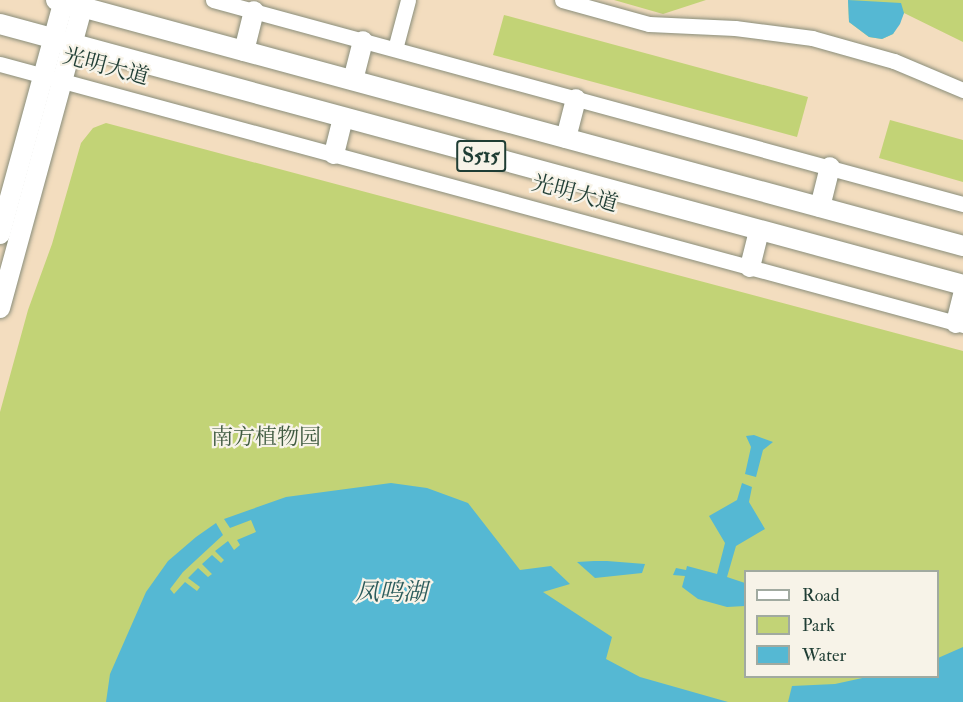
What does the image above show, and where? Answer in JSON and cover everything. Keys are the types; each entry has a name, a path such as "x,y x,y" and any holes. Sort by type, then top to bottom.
{"main road":[{"path":"0,308 70,2"},
{"name":"S515","path":"70,2 963,246"},
{"path":"244,51 254,11"},
{"name":"光明大道","path":"0,24 963,285"},
{"path":"352,80 363,41"},
{"path":"0,234 53,77"},
{"path":"566,138 576,99"},
{"path":"334,154 343,118"},
{"path":"820,207 830,167"},
{"path":"750,267 759,231"},
{"path":"959,324 963,295"}],"street":[{"path":"213,0 963,204"},
{"path":"395,50 408,0"},
{"path":"562,0 649,24 735,28 812,38 894,61 963,90"},
{"name":"光明大道","path":"0,64 959,324"}],"green space":[{"path":"614,0 706,0 663,14"},
{"path":"848,0 963,0 963,42 904,13 893,34 882,39 869,37 849,22"},
{"path":"504,15 808,97 797,137 493,55"},
{"path":"890,120 963,140 963,182 879,158"},
{"name":"南方植物园","path":"106,123 963,351 963,702 0,702 0,412 28,310 52,244 81,143 93,128"}],"water":[{"path":"848,0 901,3 904,13 893,34 882,39 869,37 849,22"},
{"path":"754,435 773,442 763,450 756,477 745,474 751,447 746,436"},
{"name":"凤鸣湖","path":"391,483 427,488 468,503 520,570 551,566 570,584 543,592 612,637 606,659 640,677 728,702 106,702 110,674 146,592 168,561 196,537 216,523 223,535 183,572 170,589 174,594 185,582 197,591 200,587 188,578 198,568 208,577 212,574 202,564 212,555 221,563 224,560 215,551 228,541 234,550 240,545 237,540 256,532 251,520 230,528 224,519 286,497"},
{"path":"742,483 752,487 749,502 765,529 736,546 727,577 744,583 744,606 727,607 698,599 682,587 685,576 673,575 676,568 686,570 687,566 717,574 725,543 709,516 737,500"},
{"path":"607,561 645,564 642,573 595,578 577,562"},
{"path":"963,647 963,702 788,702 792,686 835,684 862,678 939,678 939,658"}]}
